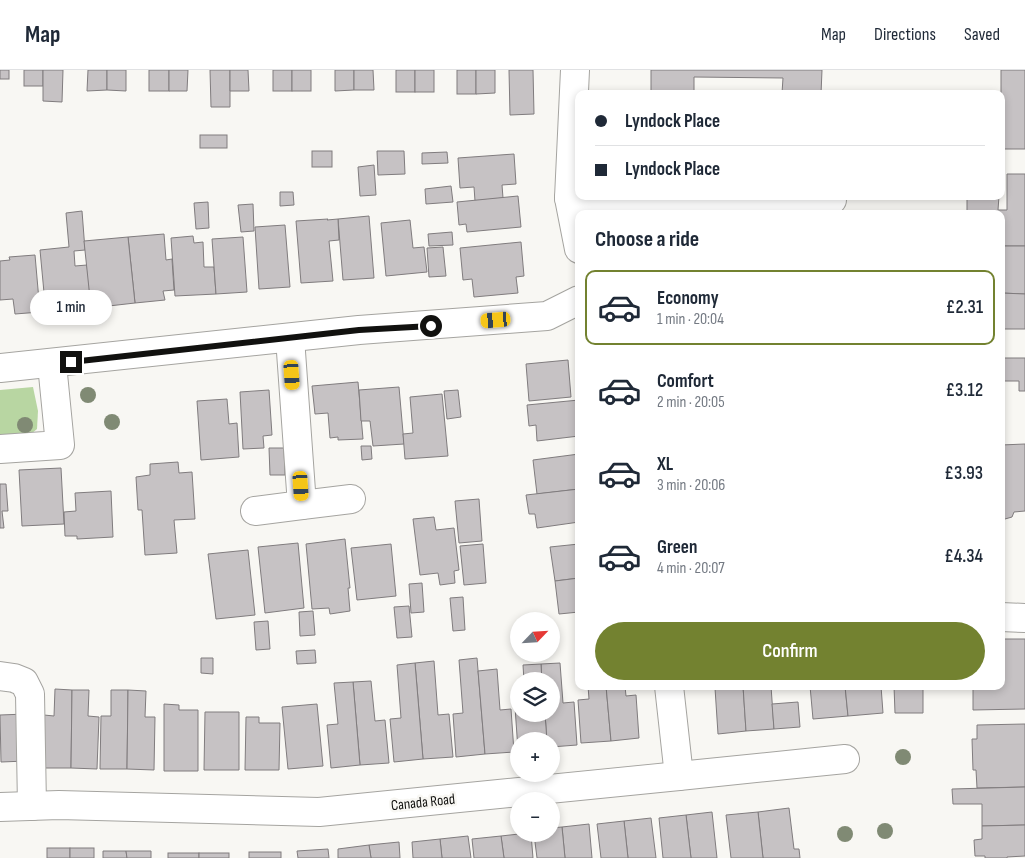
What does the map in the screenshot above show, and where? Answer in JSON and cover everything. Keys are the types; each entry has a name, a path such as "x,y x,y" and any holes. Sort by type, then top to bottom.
{"street":[{"path":"575,70 569,198 575,229"},
{"path":"569,198 575,198"},
{"path":"0,368 359,330 546,316 575,302"},
{"path":"290,338 302,505"},
{"path":"0,449 60,445 52,364"},
{"path":"255,511 351,499"},
{"path":"1005,617 1025,618"},
{"path":"0,676 24,682 30,694 32,806"},
{"path":"669,690 678,776"},
{"name":"Canada Road","path":"0,807 59,804 319,812 845,758"}],"green space":[{"path":"33,387 38,411 37,429 31,434 0,436 0,390"}],"building":[{"path":"0,70 9,70 9,79 0,79"},
{"path":"24,70 43,70 43,86 24,86"},
{"path":"43,70 63,70 62,102 43,101"},
{"path":"88,70 107,70 107,90 87,91"},
{"path":"107,70 126,70 126,91 107,90"},
{"path":"149,70 169,70 169,91 149,91"},
{"path":"169,70 188,70 187,91 169,91"},
{"path":"210,70 230,70 230,107 211,107"},
{"path":"230,70 248,70 249,91 230,91"},
{"path":"273,70 292,70 292,91 273,91"},
{"path":"292,70 311,70 311,91 292,91"},
{"path":"335,70 354,70 354,90 335,91"},
{"path":"354,70 373,70 374,90 354,90"},
{"path":"396,70 415,70 415,92 396,92"},
{"path":"415,70 434,70 434,92 415,92"},
{"path":"457,70 476,70 476,94 457,94"},
{"path":"476,70 495,70 495,93 476,94"},
{"path":"509,70 533,70 534,114 510,115"},
{"path":"651,70 822,70 821,90 782,90 783,78 694,77 694,90 651,90"},
{"path":"1001,70 1025,70 1025,149 1005,149 1005,90 1001,90"},
{"path":"200,135 227,135 227,148 200,148"},
{"path":"312,151 332,151 332,167 312,167"},
{"path":"377,151 404,151 405,174 378,175"},
{"path":"447,152 448,163 422,164 422,153"},
{"path":"514,154 516,184 502,185 503,198 475,201 474,187 460,188 458,158"},
{"path":"374,165 376,195 360,196 358,167"},
{"path":"1007,174 1025,174 1025,246 1005,246 1005,210 1007,210"},
{"path":"451,186 453,202 426,204 425,189"},
{"path":"280,192 293,192 294,205 280,206"},
{"path":"518,196 521,227 467,232 466,224 459,225 457,202"},
{"path":"967,200 999,200 998,210 967,210"},
{"path":"208,202 209,228 196,229 194,203"},
{"path":"253,204 254,231 241,232 238,205"},
{"path":"82,211 85,250 74,251 75,266 87,265 91,299 80,300 81,310 46,314 40,250 69,247 66,213"},
{"path":"369,216 374,278 343,280 338,219"},
{"path":"338,219 339,240 329,241 333,281 301,283 296,221"},
{"path":"410,220 413,248 424,247 427,272 386,276 381,223"},
{"path":"285,225 290,287 259,289 255,227"},
{"path":"452,232 453,245 429,246 428,234"},
{"path":"164,234 166,260 172,259 174,290 163,291 165,300 135,303 128,237"},
{"path":"193,236 194,243 203,242 204,267 214,267 216,294 175,296 171,238"},
{"path":"128,237 135,303 91,308 84,241"},
{"path":"243,237 247,292 216,294 212,239"},
{"path":"521,242 524,276 516,277 518,293 474,297 472,279 463,280 460,248"},
{"path":"1005,246 1025,246 1025,294 1005,293"},
{"path":"443,247 446,276 429,277 427,248"},
{"path":"35,255 40,312 15,314 13,299 0,300 0,261 10,260 9,257"},
{"path":"1005,293 1025,294 1025,329 1005,329"},
{"path":"1005,358 1025,358 1025,391 1019,391 1019,381 1005,381"},
{"path":"568,360 571,397 529,401 526,364"},
{"path":"358,382 363,439 338,440 338,437 330,438 328,413 315,414 312,386"},
{"path":"399,387 404,444 373,446 370,421 361,421 359,390"},
{"path":"269,390 272,435 263,436 264,448 243,449 240,392"},
{"path":"458,390 461,417 447,419 444,391"},
{"path":"442,394 448,456 405,459 403,434 413,433 410,397"},
{"path":"227,399 229,424 237,423 239,457 201,460 197,401"},
{"path":"575,400 575,436 537,441 536,425 529,426 527,405"},
{"path":"1025,444 1025,511 1014,512 1012,517 1005,519 1005,445"},
{"path":"361,446 371,446 372,459 362,460"},
{"path":"269,448 284,448 285,475 270,475"},
{"path":"575,455 575,489 537,494 533,460"},
{"path":"178,462 179,473 192,472 195,519 174,520 177,553 145,555 142,510 138,510 136,477 150,475 150,464"},
{"path":"61,468 64,524 22,526 19,470"},
{"path":"0,484 6,484 8,511 2,511 4,528 0,528"},
{"path":"575,489 575,523 537,528 535,514 529,514 526,495"},
{"path":"111,491 113,537 77,539 77,536 65,536 64,512 76,511 75,493"},
{"path":"479,499 482,541 459,543 455,501"},
{"path":"434,517 436,530 454,528 459,570 454,571 455,583 440,585 438,573 420,575 413,519"},
{"path":"345,539 350,588 348,588 350,611 330,614 329,608 312,609 306,544"},
{"path":"298,543 304,608 265,613 258,547"},
{"path":"391,544 396,596 357,600 351,548"},
{"path":"483,544 486,583 464,585 460,546"},
{"path":"575,544 575,578 555,581 550,547"},
{"path":"248,550 255,615 216,619 208,554"},
{"path":"575,578 575,612 560,614 555,581"},
{"path":"422,583 424,612 411,613 409,584"},
{"path":"463,597 465,630 453,631 450,598"},
{"path":"409,606 412,637 397,638 394,607"},
{"path":"313,611 315,635 300,636 299,612"},
{"path":"268,621 270,649 256,650 254,622"},
{"path":"1005,639 1025,639 1025,709 973,710 973,690 1005,690"},
{"path":"315,650 316,663 297,664 296,651"},
{"path":"201,658 213,658 213,674 201,673"},
{"path":"477,658 485,754 456,757 453,714 463,713 459,660"},
{"path":"434,661 438,715 449,714 453,757 423,759 415,663"},
{"path":"415,663 423,759 394,762 390,719 401,718 397,665"},
{"path":"560,663 563,703 574,702 577,745 560,746 560,732 546,732 546,722 560,722 560,672 541,672 541,664"},
{"path":"541,664 541,672 523,672 523,665"},
{"path":"497,669 500,710 510,709 513,732 510,732 510,752 485,754 478,671"},
{"path":"371,681 375,721 385,720 389,763 360,765 353,682"},
{"path":"353,682 360,765 331,768 327,725 338,724 334,683"},
{"path":"55,689 72,690 71,768 44,768 44,715 54,716"},
{"path":"72,690 89,690 88,716 99,717 97,769 71,768"},
{"path":"111,690 128,690 127,769 100,769 101,716 111,716"},
{"path":"128,690 146,691 145,717 155,717 154,770 127,769"},
{"path":"588,690 606,690 611,741 581,743 578,700 589,699"},
{"path":"606,690 625,690 626,696 636,695 639,738 611,741"},
{"path":"715,690 743,690 746,731 718,734"},
{"path":"743,690 771,690 774,729 746,731"},
{"path":"810,690 845,690 848,716 813,719"},
{"path":"845,690 881,690 883,713 848,716"},
{"path":"894,690 923,690 923,713 895,713"},
{"path":"798,702 800,727 774,729 772,704"},
{"path":"164,704 179,705 179,710 198,710 198,771 164,771"},
{"path":"317,704 323,766 288,769 282,707"},
{"path":"205,712 239,712 239,770 204,770"},
{"path":"26,714 26,761 1,762 0,715"},
{"path":"246,717 259,717 259,723 280,723 279,770 245,770"},
{"path":"516,722 546,722 546,732 517,732"},
{"path":"1025,724 1025,787 977,788 976,770 973,770 972,739 977,739 977,725"},
{"path":"1025,787 1025,825 982,826 982,804 953,804 952,789"},
{"path":"789,808 794,849 799,849 800,858 763,858 758,812"},
{"path":"712,812 717,858 691,858 686,815"},
{"path":"758,812 763,858 731,858 726,815"},
{"path":"686,815 691,858 663,858 659,818"},
{"path":"651,818 656,858 628,858 624,821"},
{"path":"624,821 628,858 601,858 597,824"},
{"path":"589,824 592,858 565,858 562,827"},
{"path":"1025,825 1025,856 985,858 985,856 975,856 974,840 982,839 982,826"},
{"path":"560,827 562,827 565,858 537,858 535,842 560,842"},
{"path":"510,835 510,842 532,842 533,858 504,858 501,836"},
{"path":"468,836 471,858 442,858 440,839"},
{"path":"501,836 504,858 474,858 472,839"},
{"path":"440,839 442,858 413,858 412,842"},
{"path":"399,842 400,858 371,858 369,845"},
{"path":"369,845 371,858 338,858 338,849"},
{"path":"47,848 70,848 70,858 47,858"},
{"path":"70,848 94,848 94,858 70,858"},
{"path":"328,849 329,858 298,858 297,851"},
{"path":"103,851 126,851 127,858 103,858"},
{"path":"126,851 151,851 151,858 127,858"},
{"path":"249,852 281,852 281,858 249,858"},
{"path":"168,853 199,853 199,858 168,858"},
{"path":"199,853 229,853 229,858 199,858"}],"route":[{"path":"71,362 359,330 431,326"}]}
